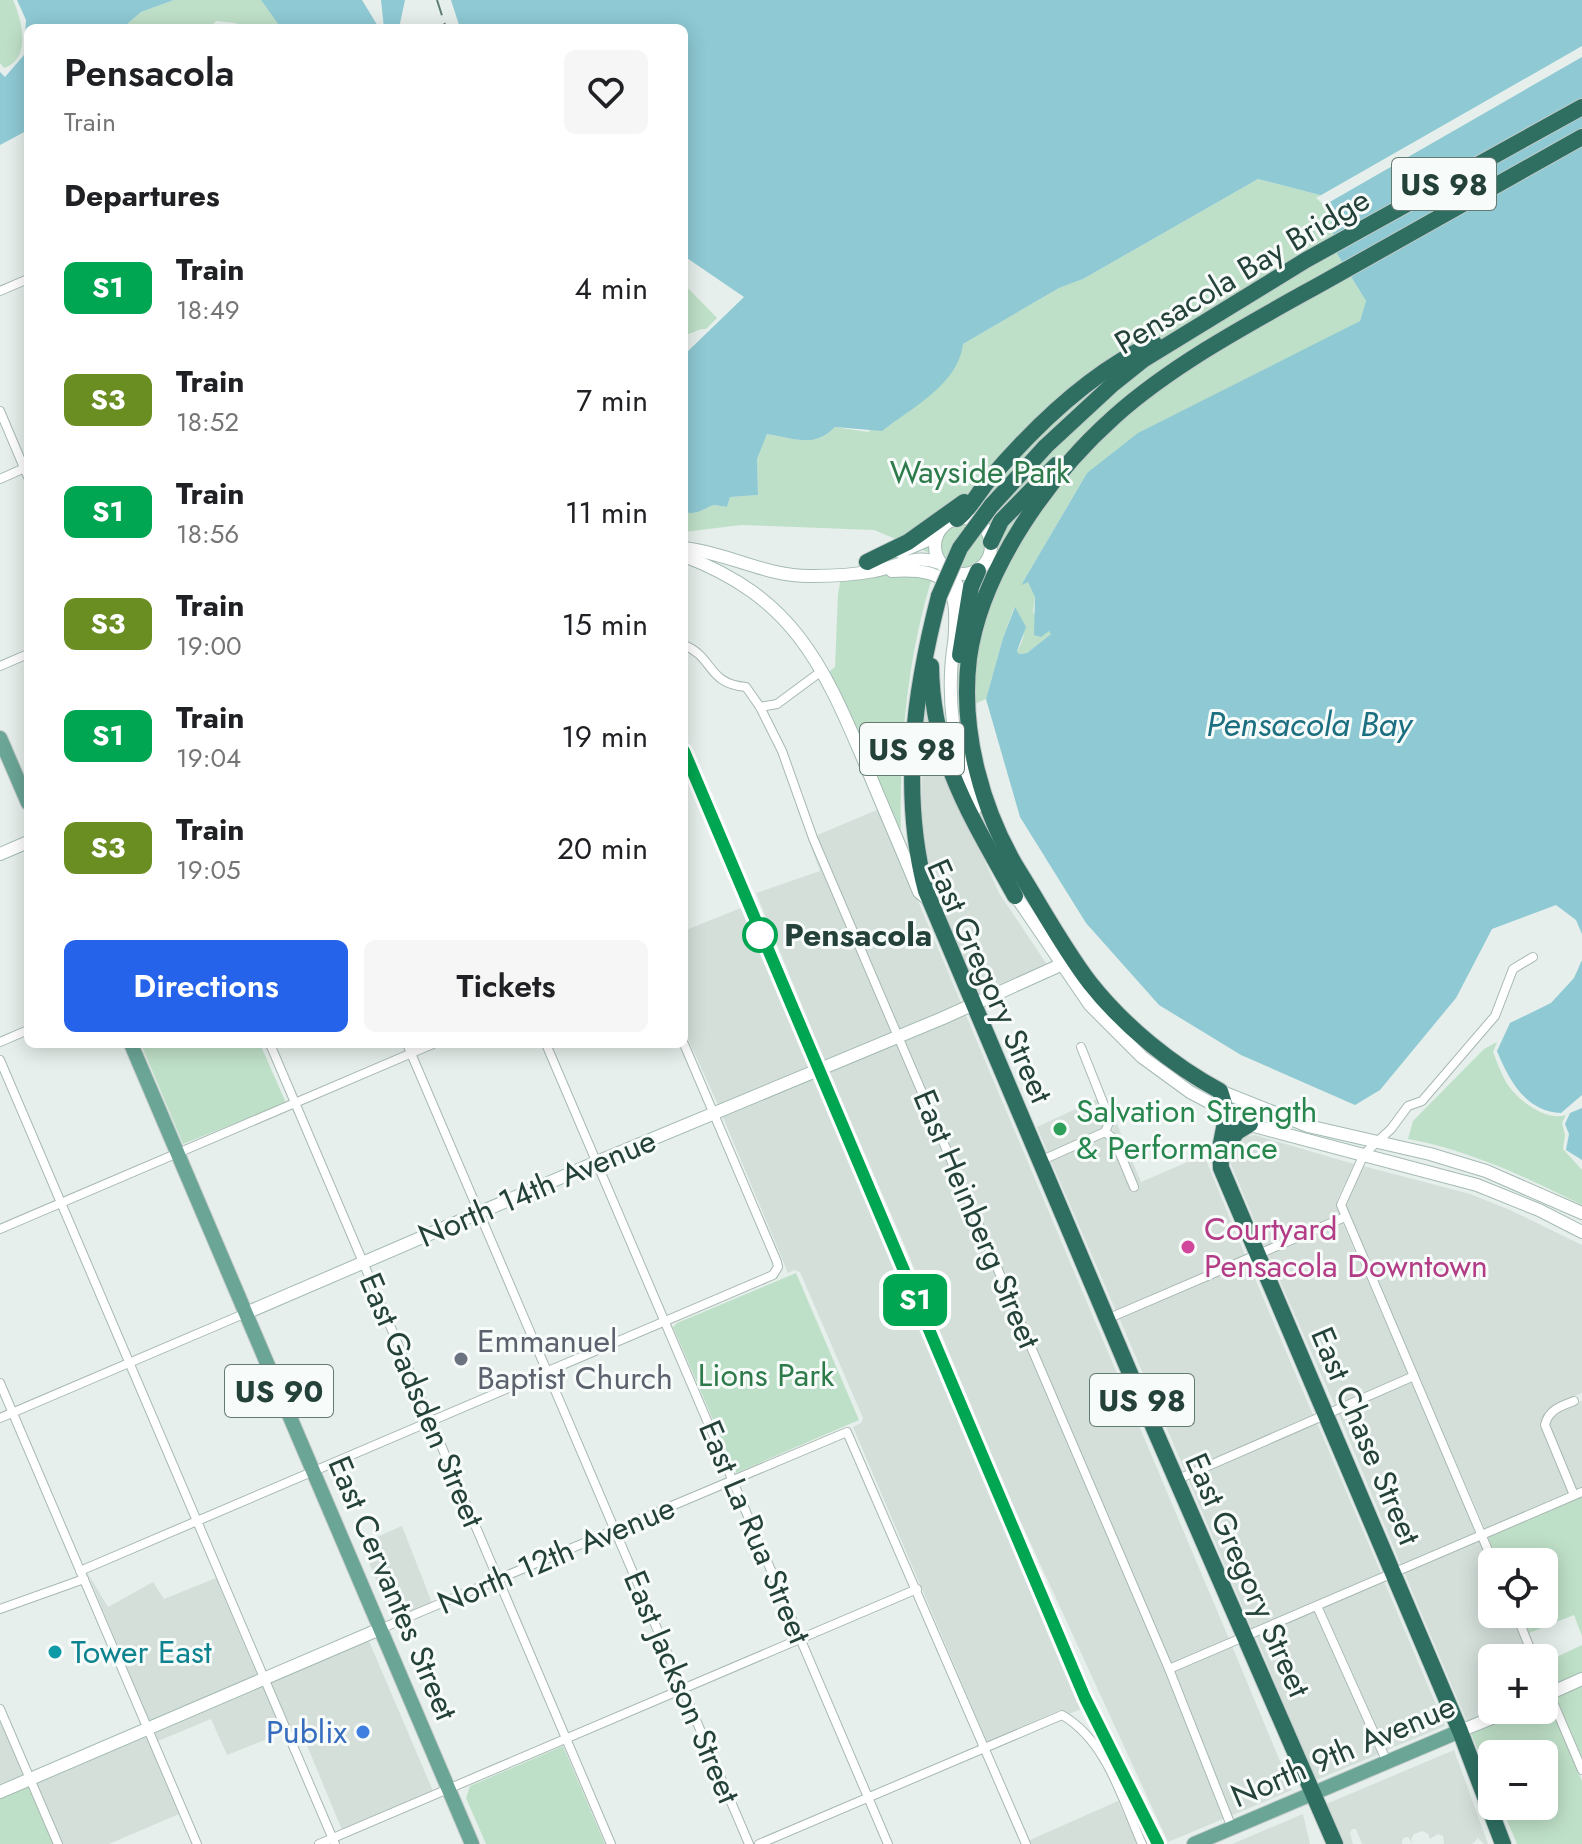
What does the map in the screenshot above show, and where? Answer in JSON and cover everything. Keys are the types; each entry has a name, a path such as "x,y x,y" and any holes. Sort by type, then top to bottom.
{"highway":[{"name":"Pensacola Bay Bridge","path":"930,904 921,870 915,826 913,727 939,596 960,548 991,506 1046,446 1143,360 1306,260 1582,107"},
{"name":"Pensacola Bay Bridge","path":"1067,962 1001,840 988,807 976,765 967,696 970,656 987,595 1000,565 1037,505 1057,477 1114,417 1183,365 1295,298 1582,137"},
{"path":"868,567 908,542 986,482 1029,436 1099,377 1131,354 1206,319"},
{"path":"991,542 1001,521 1088,431 1114,417"},
{"path":"957,519 971,507 986,482"},
{"path":"978,571 971,587 960,650 958,700 962,737 971,772 988,807"},
{"path":"931,628 934,709 945,759 969,812 1015,896"},
{"name":"East Gregory Street","path":"930,904 1335,1844"},
{"name":"US 98","path":"1067,962 1140,1033 1181,1067 1220,1091"},
{"name":"East Chase Street","path":"1220,1091 1227,1113 1219,1157 1221,1168 1478,1775"},
{"path":"1219,1157 1237,1132 1250,1124"},
{"name":"East Chase Street","path":"1495,1820 1503,1844"}],"main road":[{"path":"0,738 24,794"},
{"name":"East Cervantes Street","path":"133,1048 472,1844"},
{"name":"North 9th Avenue","path":"1194,1844 1460,1731"},
{"name":"East Chase Street","path":"1499,1820 1511,1844"}],"street":[{"path":"0,291 24,281"},
{"path":"0,411 24,464"},
{"path":"0,479 24,472"},
{"path":"688,549 723,555 778,574 815,576 868,567 937,536 945,525 957,519 972,519 980,524 991,542 989,557 978,571 960,575 940,563 914,558 887,569 868,567"},
{"path":"937,536 935,550 940,563"},
{"name":"East Gregory Street","path":"688,558 732,580 775,610 802,639 823,670 919,892 930,904"},
{"path":"868,567 929,572 940,578 950,590 956,605 951,707 961,765 976,811 1015,896 1067,962 1090,1005 1134,1050 1190,1092 1250,1124 1477,1185 1582,1232"},
{"path":"951,572 961,594 954,646"},
{"name":"East Heinberg Street","path":"688,647 703,656 719,679 734,686 746,687 782,751 813,838 1169,1669 1232,1828"},
{"path":"0,666 24,656"},
{"path":"760,707 777,704 823,670"},
{"path":"0,854 24,844"},
{"path":"1487,1548 1345,1217 1341,1200 1364,1154 1391,1129 1408,1106 1422,1101 1495,1016 1513,969 1533,957"},
{"name":"North 14th Avenue","path":"0,1418 1067,962"},
{"path":"0,1042 24,1032"},
{"path":"1040,1161 1105,1132 1110,1120 1081,1047"},
{"name":"East Gadsden Street","path":"272,1048 611,1844"},
{"name":"East Jackson Street","path":"409,1048 749,1844"},
{"path":"0,1229 424,1048"},
{"name":"East La Rua Street","path":"548,1048 888,1844"},
{"path":"0,1609 82,1575 197,1520 776,1271 777,1262 686,1048"},
{"path":"0,1060 334,1841"},
{"path":"1220,1091 1294,1121 1435,1155 1486,1171 1582,1213"},
{"path":"1105,1132 1114,1139 1134,1187"},
{"path":"1556,1218 1564,1204"},
{"path":"1107,1319 1345,1217"},
{"path":"1176,1480 1414,1376"},
{"path":"0,1383 197,1844"},
{"path":"1169,1669 1578,1494 1545,1425 1548,1415 1555,1409 1574,1401"},
{"name":"North 12th Avenue","path":"0,1792 847,1432 851,1435 917,1589"},
{"path":"319,1844 334,1841 448,1789 917,1589 1026,1844"},
{"path":"1317,1606 1387,1762"},
{"path":"1558,1686 1582,1679"},
{"path":"0,1709 58,1844"},
{"path":"759,1844 1062,1715 1086,1732 1101,1753 1142,1844"},
{"path":"1558,1717 1582,1770"},
{"name":"North 9th Avenue","path":"1460,1731 1478,1724"}],"shaded area":[{"path":"925,701 965,816 999,893 1048,966 981,997 946,917 920,833"},
{"path":"879,809 962,1005 825,1062 756,893 820,871 808,839"},
{"path":"743,907 810,1068 719,1107 688,1039 688,929"},
{"path":"965,1013 1229,1639 1163,1667 1167,1674 1232,1646 1292,1790 1168,1842 1002,1481 828,1069"},
{"path":"814,1075 1081,1709 1069,1714 1060,1710 987,1742 853,1427 863,1418 800,1272 794,1270 788,1273 722,1115"},
{"path":"1097,1099 1105,1121 1102,1129 1048,1153 1037,1127"},
{"path":"1110,1107 1141,1182 1204,1155 1245,1255 1116,1311 1051,1161 1104,1137 1109,1141 1131,1192 1139,1189 1118,1137 1112,1131 1115,1120"},
{"path":"1255,1135 1354,1164 1337,1200 1339,1215 1265,1246 1230,1162 1231,1151 1243,1137"},
{"path":"1363,1166 1470,1194 1582,1245 1582,1393 1553,1405 1545,1412 1540,1426 1568,1493 1485,1529 1346,1208 1346,1201"},
{"path":"1342,1222 1408,1374 1335,1406 1268,1254"},
{"path":"1248,1262 1313,1415 1185,1471 1119,1318"},
{"path":"1411,1382 1476,1533 1401,1565 1338,1413"},
{"path":"1582,1401 1582,1488 1577,1490 1549,1425 1557,1412"},
{"path":"1317,1423 1381,1573 1252,1629 1188,1479"},
{"path":"402,1526 432,1603 393,1619 361,1544"},
{"path":"1479,1540 1482,1548 1478,1548 1478,1628 1517,1628 1523,1644 1478,1644 1478,1720 1468,1724 1404,1572"},
{"path":"87,1572 108,1607 153,1582 164,1599 216,1578 258,1677 150,1723"},
{"path":"1384,1581 1445,1726 1387,1750 1323,1607"},
{"path":"1314,1611 1379,1754 1314,1781 1256,1636"},
{"path":"368,1639 433,1791 342,1830 299,1726 291,1729 270,1681"},
{"path":"262,1685 282,1733 227,1755 211,1719 158,1741 153,1731"},
{"path":"0,1721 24,1777 0,1788"},
{"path":"145,1734 179,1814 109,1844 63,1844 36,1781"},
{"path":"1454,1750 1488,1844 1478,1838 1472,1844 1444,1844 1443,1836 1438,1834 1430,1839 1423,1831 1414,1834 1411,1839 1413,1844 1408,1837 1403,1838 1402,1844 1362,1844 1356,1829 1352,1829 1353,1844 1340,1844 1324,1805"},
{"path":"1118,1801 1137,1844 1031,1844 1030,1840"},
{"path":"1303,1814 1310,1844 1232,1844"}],"green space":[{"path":"0,0 13,0 22,38 18,56 4,68 0,63"},
{"path":"174,0 261,0 278,24 216,21 213,24 127,24 141,12"},
{"name":"Wayside Park","path":"1258,179 1320,195 1328,203 1336,252 1366,301 1360,321 1087,473 1023,582 1028,581 1035,596 1033,612 1052,631 1051,634 1027,653 1019,654 1017,651 1023,639 1023,629 1014,608 986,699 967,707 960,693 957,661 974,580 944,559 874,530 741,525 688,532 688,513 714,505 727,507 730,497 758,495 757,459 767,434 812,440 835,427 868,432 963,344 1059,288 1083,279"},
{"path":"688,288 717,318 706,329 688,334"},
{"path":"913,573 932,578 916,642 906,707 901,772 901,838 829,672 835,667 841,577"},
{"path":"1497,1042 1493,1052 1506,1082 1517,1095 1541,1112 1566,1115 1562,1123 1565,1135 1563,1149 1582,1170 1582,1205 1476,1158 1408,1139 1413,1121 1484,1049"},
{"path":"143,1048 262,1048 286,1103 183,1144"},
{"name":"Lions Park","path":"796,1273 859,1420 736,1473 673,1327"},
{"path":"1582,1496 1582,1636 1574,1615 1558,1621 1558,1548 1492,1548 1488,1537"},
{"path":"1582,1645 1582,1675 1558,1685 1558,1656"},
{"path":"1582,1684 1582,1758 1558,1702 1558,1694"},
{"path":"1487,1724 1558,1724 1582,1781 1582,1844 1517,1844 1507,1820 1558,1820 1558,1740 1478,1740 1478,1750 1470,1731"},
{"path":"563,1746 605,1844 486,1844 466,1798 470,1786"},
{"path":"30,1779 58,1844 0,1844 0,1792"}],"water":[{"path":"17,0 174,0 141,12 127,24 26,24"},
{"path":"261,0 362,0 377,24 278,24"},
{"path":"381,0 405,0 400,24 384,24"},
{"name":"Pensacola Bay","path":"451,0 1582,0 1582,934 1576,920 1556,905 1492,929 1456,998 1380,1090 1355,1105 1241,1055 1159,1005 1086,923 1020,817 986,699 1015,607 1026,627 1017,651 1019,654 1027,653 1051,634 1049,631 1041,637 1034,635 1035,597 1028,582 1022,585 1023,582 1087,473 1138,433 1360,321 1366,301 1336,252 1328,203 1320,195 1258,179 963,344 959,359 943,383 882,431 835,427 811,440 767,434 757,459 758,495 730,497 727,507 714,505 688,513 688,351 744,297 688,259 688,24 459,24"},
{"path":"24,55 24,132 0,145 0,72 5,77"},
{"path":"1582,960 1582,1095 1561,1113 1548,1111 1520,1092 1497,1051 1510,1023 1551,1003 1574,978"},
{"path":"1582,1108 1582,1160 1566,1150 1569,1134 1565,1124 1570,1113"}],"pier":[{"path":"1582,46 1582,57 1328,203 1324,205 1316,198"}],"railway":[{"path":"437,0 445,24"},
{"path":"688,760 1085,1698 1158,1844"}],"train":[{"name":"S1","path":"688,761 1085,1698 1158,1844"}],"place":[{"name":"Pensacola","path":"760,935"},
{"name":"Salvation Strength & Performance","path":"1060,1129"},
{"name":"Courtyard Pensacola Downtown","path":"1188,1247"},
{"name":"Emmanuel Baptist Church","path":"461,1359"},
{"name":"Tower East","path":"55,1652"},
{"name":"Publix","path":"363,1732"}]}
